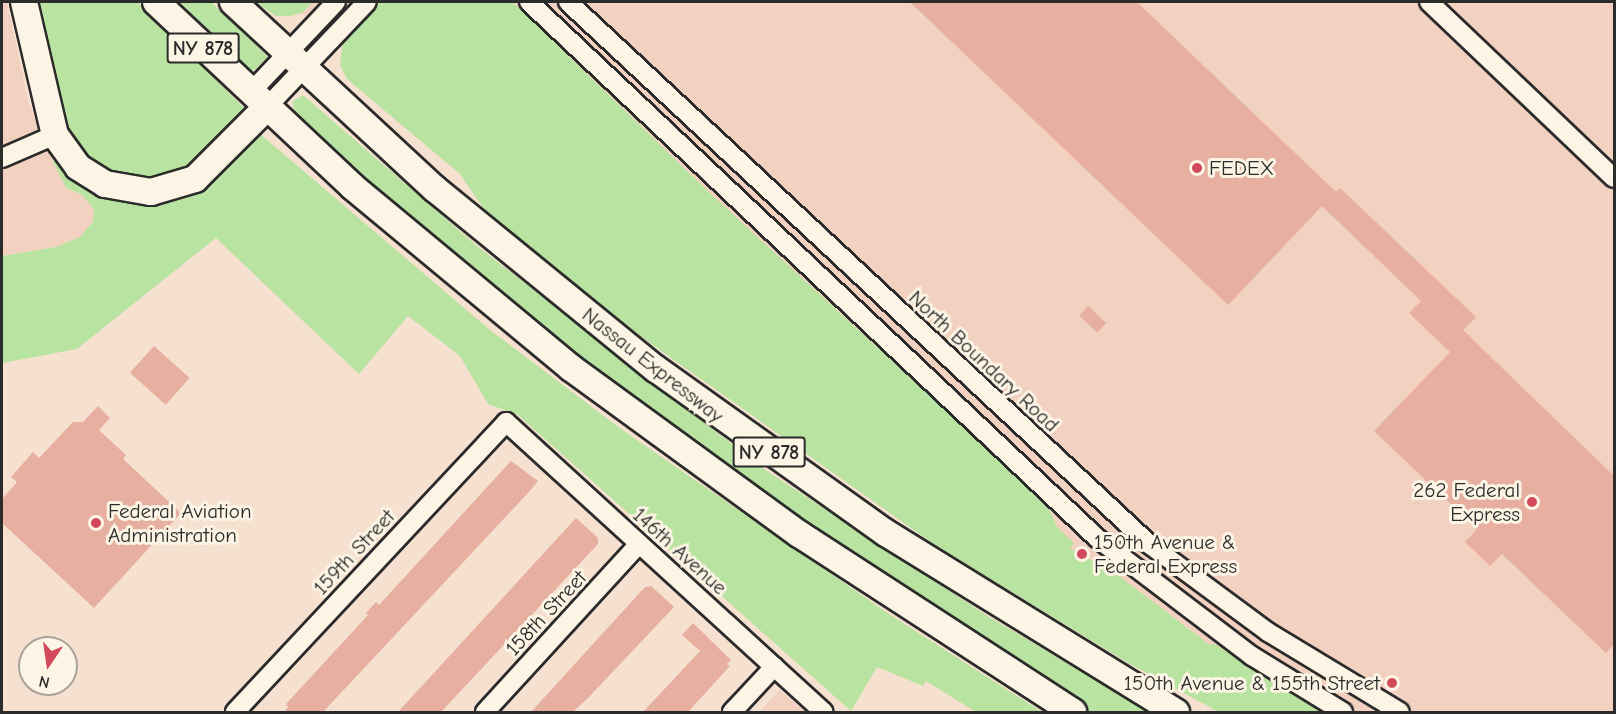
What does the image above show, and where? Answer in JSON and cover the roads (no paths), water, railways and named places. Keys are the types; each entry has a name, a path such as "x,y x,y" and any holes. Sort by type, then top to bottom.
{"highway":[{"path":"24,2 55,135 68,157 91,177 121,189 151,192 195,179 258,101"},
{"name":"NY 878","path":"156,2 258,101 438,261 625,409 846,566 1073,712"},
{"name":"Nassau Expressway","path":"233,2 294,62 488,234 710,409 943,571 1176,712"}],"street":[{"path":"258,101 294,62 336,2"},
{"path":"294,62 367,2"},
{"path":"529,2 1097,538 1245,650 1343,712"},
{"name":"North Boundary Road","path":"568,2 1149,544 1268,632 1400,712"},
{"path":"1429,2 1614,178"},
{"path":"2,158 55,135"},
{"name":"146th Avenue","path":"506,422 824,712"},
{"name":"159th Street","path":"246,709 506,422"},
{"name":"158th Street","path":"485,712 639,544"},
{"path":"732,712 774,667"}],"place":[{"name":"FEDEX","path":"1197,168"},
{"name":"262 Federal Express","path":"1532,502"},
{"name":"Federal Aviation Administration","path":"96,523"},
{"name":"150th Avenue & Federal Express","path":"1082,554"},
{"name":"150th Avenue & 155th Street","path":"1392,683"}]}
